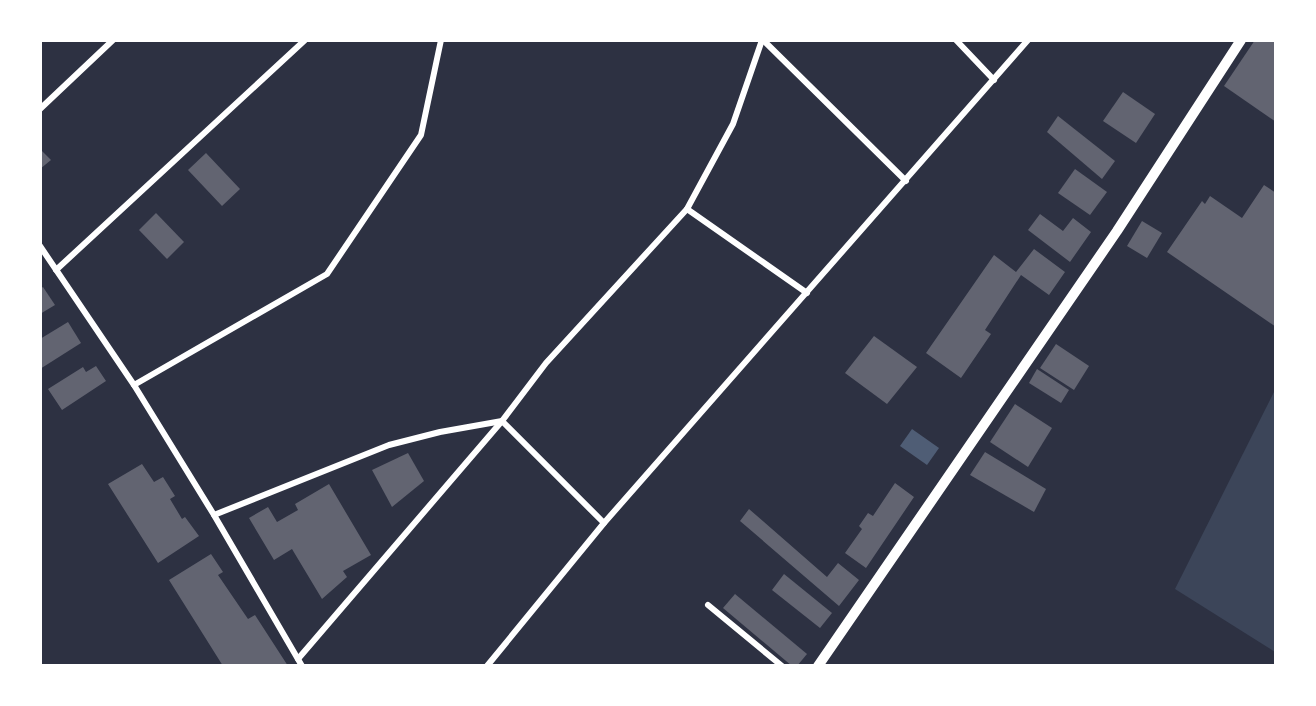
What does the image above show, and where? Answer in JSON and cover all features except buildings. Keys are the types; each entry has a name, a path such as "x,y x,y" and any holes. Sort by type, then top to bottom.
{"street":[{"path":"40,109 113,40"},
{"path":"56,270 305,40"},
{"path":"134,385 327,274 421,135 441,40"},
{"path":"40,246 134,385 214,515 300,663 502,421 546,363 687,209 733,124 762,40 906,181"},
{"path":"956,40 994,80"},
{"path":"487,666 604,523 1028,40"},
{"path":"818,666 1124,221 1241,40"},
{"path":"687,209 807,293"},
{"path":"214,515 389,445 440,432 502,421"},
{"path":"502,421 604,523"},
{"path":"708,605 782,666"}],"shaded area":[{"path":"1274,392 1276,393 1275,652 1175,589"},
{"path":"912,429 939,448 927,465 900,446"}]}
